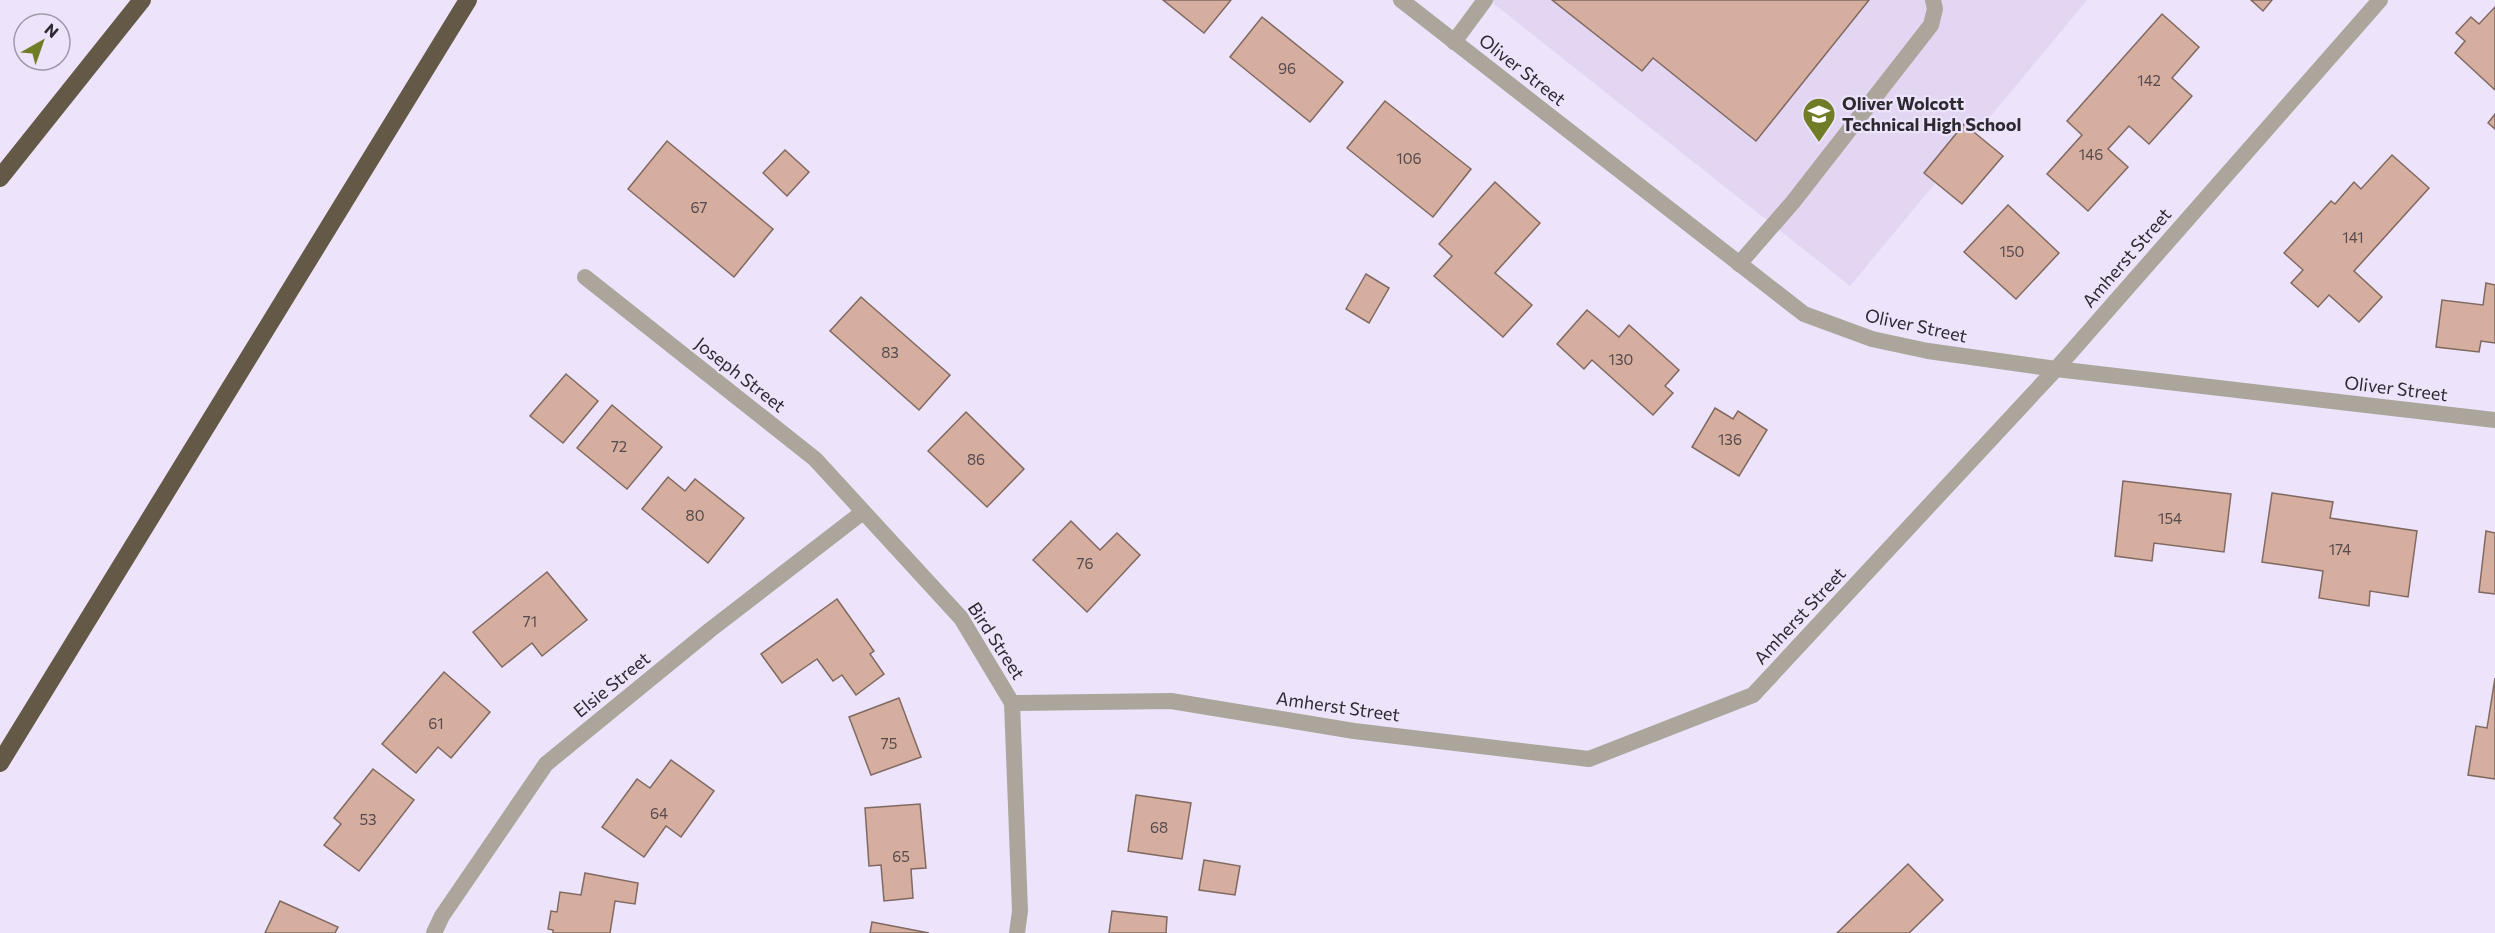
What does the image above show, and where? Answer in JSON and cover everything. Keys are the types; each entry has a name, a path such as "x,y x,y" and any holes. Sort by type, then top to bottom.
{"highway":[{"path":"0,178 142,0"},
{"path":"0,763 468,0"}],"street":[{"name":"Oliver Street","path":"1401,0 1804,314 1872,339 1928,351 2056,369 2495,420"},
{"path":"1454,42 1485,0"},
{"path":"1739,264 1793,202 1931,25 1935,9 1933,0"},
{"name":"Amherst Street","path":"1012,703 1171,701 1354,731 1589,759 1753,695 2056,369 2380,0"},
{"name":"Joseph Street","path":"585,277 815,459 863,512"},
{"name":"Bird Street","path":"863,512 962,618 1012,703 1020,911 1017,933"},
{"name":"Elsie Street","path":"434,933 442,916 546,764 710,630 863,512"}],"shaded area":[{"name":"Oliver Wolcott Technical High School","path":"1489,0 2087,0 1850,286"}],"building":[{"path":"1163,0 1231,0 1204,33"},
{"path":"1552,0 1869,0 1756,141 1653,58 1642,71"},
{"path":"2251,0 2272,0 2263,11"},
{"path":"2495,7 2495,90 2455,53 2465,41 2456,33 2471,17 2479,24"},
{"path":"2162,14 2199,47 2172,78 2192,96 2149,144 2129,126 2108,149 2128,167 2088,211 2047,174 2082,135 2067,121"},
{"path":"1262,17 1343,82 1310,122 1230,57"},
{"path":"1385,101 1471,169 1433,217 1347,148"},
{"path":"2495,114 2495,129 2488,123"},
{"path":"1964,124 2003,156 1962,204 1924,173"},
{"path":"667,141 773,229 734,277 628,189"},
{"path":"785,150 809,172 787,196 763,173"},
{"path":"2392,155 2429,188 2354,271 2382,297 2359,322 2329,295 2318,307 2291,283 2303,270 2284,253 2331,201 2335,204 2354,182 2361,189"},
{"path":"1495,182 1540,223 1495,273 1532,305 1503,337 1434,276 1452,256 1439,244"},
{"path":"2008,205 2059,253 2016,299 1964,252"},
{"path":"1366,274 1389,288 1369,323 1346,309"},
{"path":"2486,283 2495,285 2495,343 2481,341 2479,352 2436,347 2442,300 2483,305"},
{"path":"861,297 950,375 919,410 830,331"},
{"path":"1587,310 1619,337 1629,325 1679,370 1665,386 1673,393 1653,415 1592,360 1584,369 1557,344"},
{"path":"566,374 598,401 563,443 530,416"},
{"path":"612,405 662,447 627,489 577,448"},
{"path":"1715,408 1733,419 1738,411 1767,430 1739,476 1692,447"},
{"path":"966,412 1024,469 987,507 928,451"},
{"path":"668,477 685,491 695,479 744,518 708,563 642,509"},
{"path":"2123,481 2231,494 2224,552 2154,543 2152,561 2115,556"},
{"path":"2272,493 2333,502 2330,518 2417,531 2408,597 2370,591 2369,606 2319,598 2323,571 2262,562"},
{"path":"1071,521 1100,550 1117,533 1140,555 1087,612 1033,560"},
{"path":"2486,531 2495,533 2495,594 2479,592"},
{"path":"547,572 587,620 542,656 532,643 502,667 473,632"},
{"path":"837,599 874,651 870,654 884,674 856,695 842,675 833,681 817,659 782,683 761,654"},
{"path":"444,672 490,712 451,758 438,747 416,773 382,744"},
{"path":"2495,678 2495,779 2468,775 2476,726 2487,728"},
{"path":"899,698 921,757 871,775 849,717"},
{"path":"671,760 714,791 681,837 666,826 644,857 602,827 637,779 650,788"},
{"path":"373,769 414,800 359,871 324,845 341,824 334,818"},
{"path":"1136,795 1191,803 1182,859 1128,851"},
{"path":"920,804 926,868 911,869 913,898 884,901 881,865 869,866 865,808"},
{"path":"1204,860 1240,866 1235,895 1199,890"},
{"path":"1908,864 1943,900 1909,933 1837,933"},
{"path":"585,873 638,883 635,904 615,901 610,933 553,933 553,930 548,929 551,911 557,912 560,892 581,895"},
{"path":"280,901 338,927 335,933 265,933"},
{"path":"1112,911 1167,917 1166,933 1109,933"},
{"path":"872,922 929,933 870,933"}],"place":[{"name":"Oliver Wolcott Technical High School","path":"1819,143"}]}
